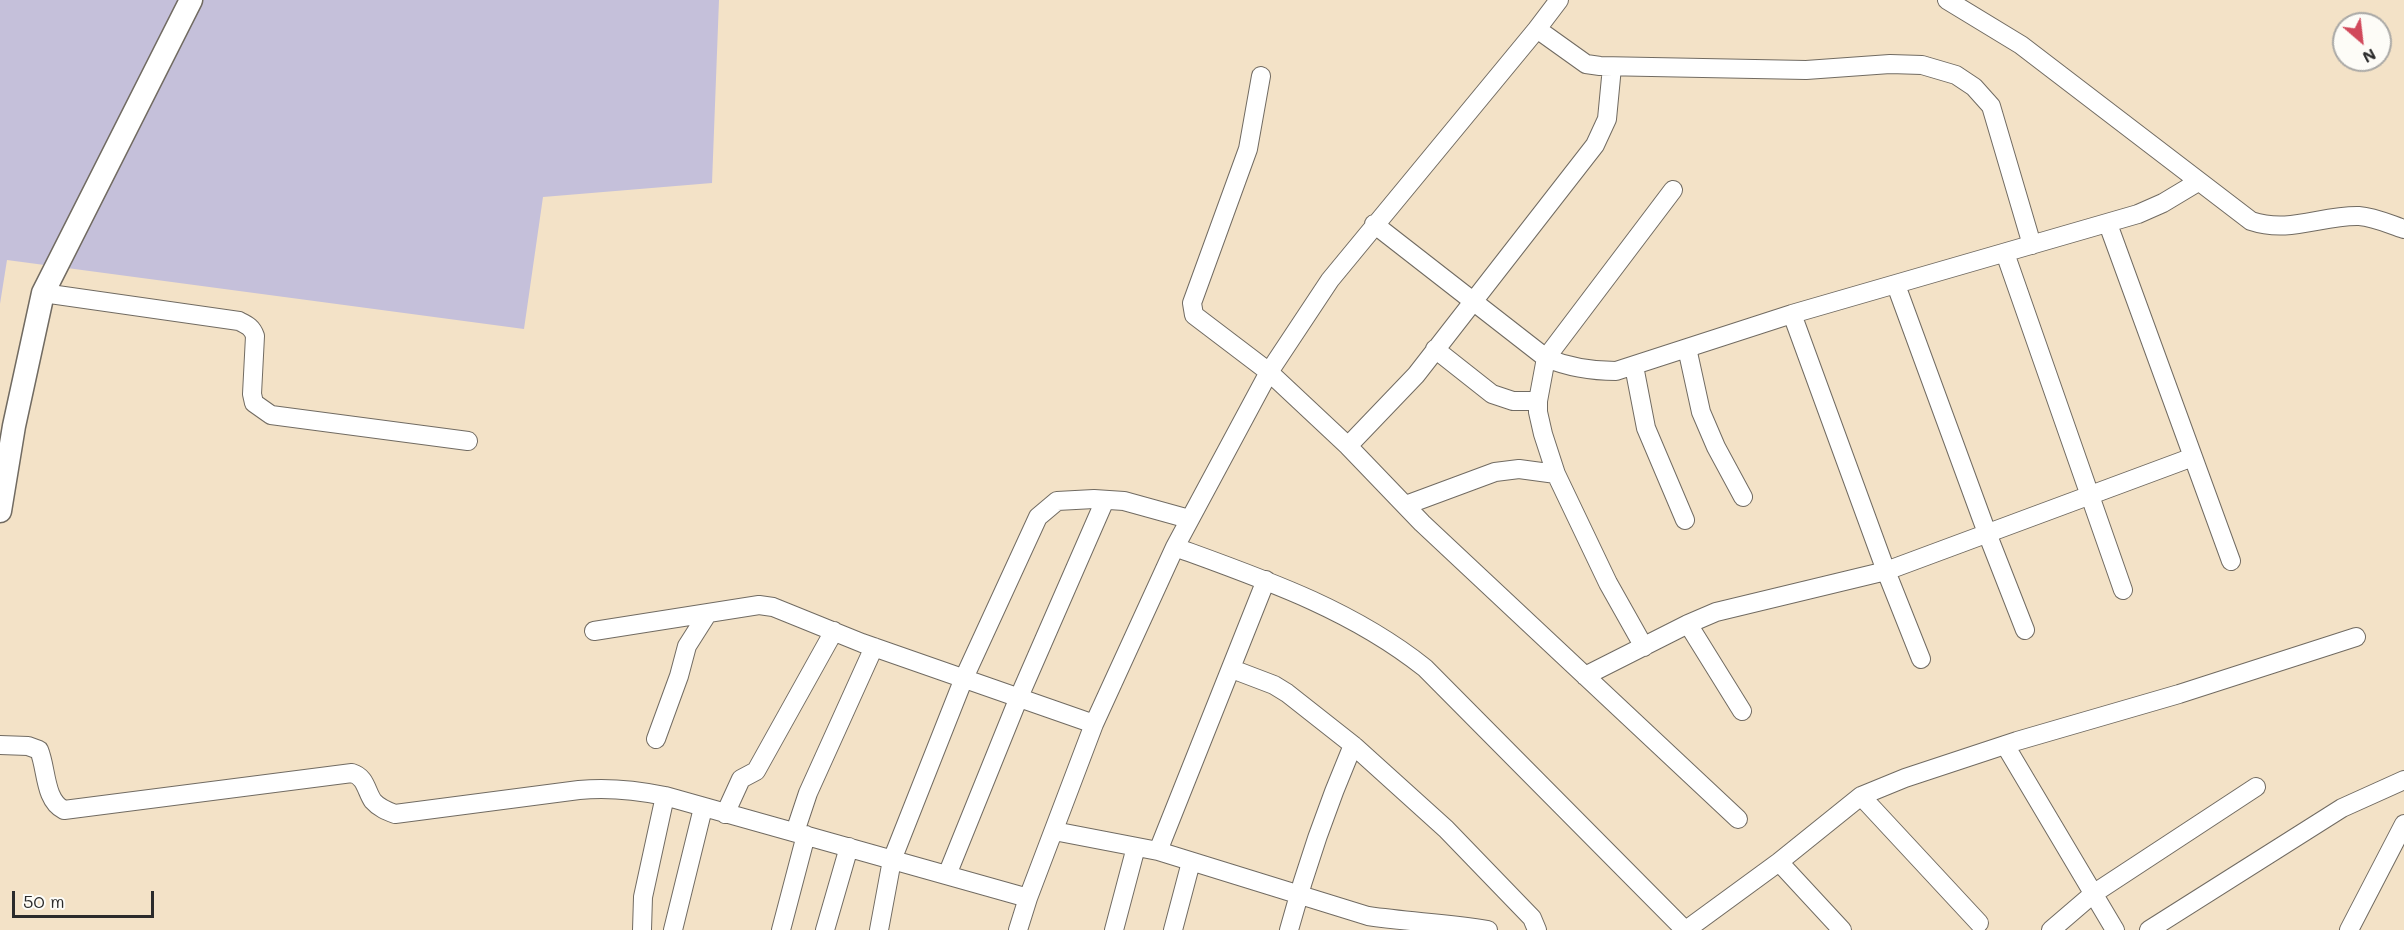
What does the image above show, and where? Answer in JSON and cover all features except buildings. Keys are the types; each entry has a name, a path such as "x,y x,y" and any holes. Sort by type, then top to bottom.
{"street":[{"path":"0,511 14,426 42,293 191,0"},
{"path":"1018,930 1094,724 1175,547 1269,372 1330,280 1537,29 1558,0"},
{"path":"1947,0 2021,45 2251,221 2275,227 2360,216 2404,229"},
{"path":"1537,29 1586,64 1612,67 1806,70 1890,64 1922,65 1956,75 1974,87 1991,106 2032,245"},
{"path":"1348,446 1416,375 1595,145 1607,119 1612,67"},
{"path":"1261,76 1248,149 1192,303 1192,309 1202,323 1269,372 1585,676 1738,819"},
{"path":"1374,224 1546,358 1557,363 1595,371 1616,370 1792,314 2108,224 2151,209 2198,182"},
{"path":"1644,647 1608,583 1556,474 1538,412 1538,401 1546,358 1673,190"},
{"path":"2108,224 2231,561"},
{"path":"2005,253 2123,590"},
{"path":"1896,285 2025,630"},
{"path":"42,293 239,321 248,325 255,336 252,394 254,403 271,415 468,441"},
{"path":"1792,314 1886,571 1921,658"},
{"path":"1687,348 1701,412 1716,447 1743,497"},
{"path":"1436,349 1492,394 1503,399 1538,401"},
{"path":"1634,366 1646,428 1685,520"},
{"path":"1585,676 1716,612 1886,571 2193,457"},
{"path":"1406,505 1495,472 1519,469 1556,474"},
{"path":"879,930 892,860 964,678 1038,517 1057,501 1105,500 1124,501 1190,519"},
{"path":"947,875 1019,697 1105,500"},
{"path":"1175,547 1266,580 1361,623 1405,652 1425,668 1685,930 1779,862 1861,796 1905,778 2005,745 2179,693 2356,636"},
{"path":"1158,851 1266,580"},
{"path":"594,631 759,606 773,607 874,647 1094,724"},
{"path":"656,738 679,676 687,646 708,613"},
{"path":"1688,624 1742,711"},
{"path":"725,814 741,779 756,771 834,631"},
{"path":"781,930 800,834 813,783 874,647"},
{"path":"1232,669 1274,685 1287,693 1353,745 1446,829 1532,918 1537,930"},
{"path":"0,745 28,746 39,750 51,795 60,808 71,811 352,773 362,779 373,801 395,814 602,788 631,789 665,796 1028,898"},
{"path":"1289,930 1298,895 1328,805 1353,745"},
{"path":"2005,745 2115,930"},
{"path":"2149,930 2342,808 2404,780"},
{"path":"2051,930 2093,894 2256,787"},
{"path":"642,930 643,897 665,796"},
{"path":"1861,796 1979,923"},
{"path":"673,930 703,808"},
{"path":"2349,930 2404,824"},
{"path":"1053,831 1158,851 1368,916 1488,930"},
{"path":"825,930 849,847"},
{"path":"1114,930 1136,847"},
{"path":"1173,930 1191,862"},
{"path":"1779,862 1842,930"}],"shaded area":[{"path":"0,0 719,0 712,183 543,197 524,329 7,260 0,304"}]}
